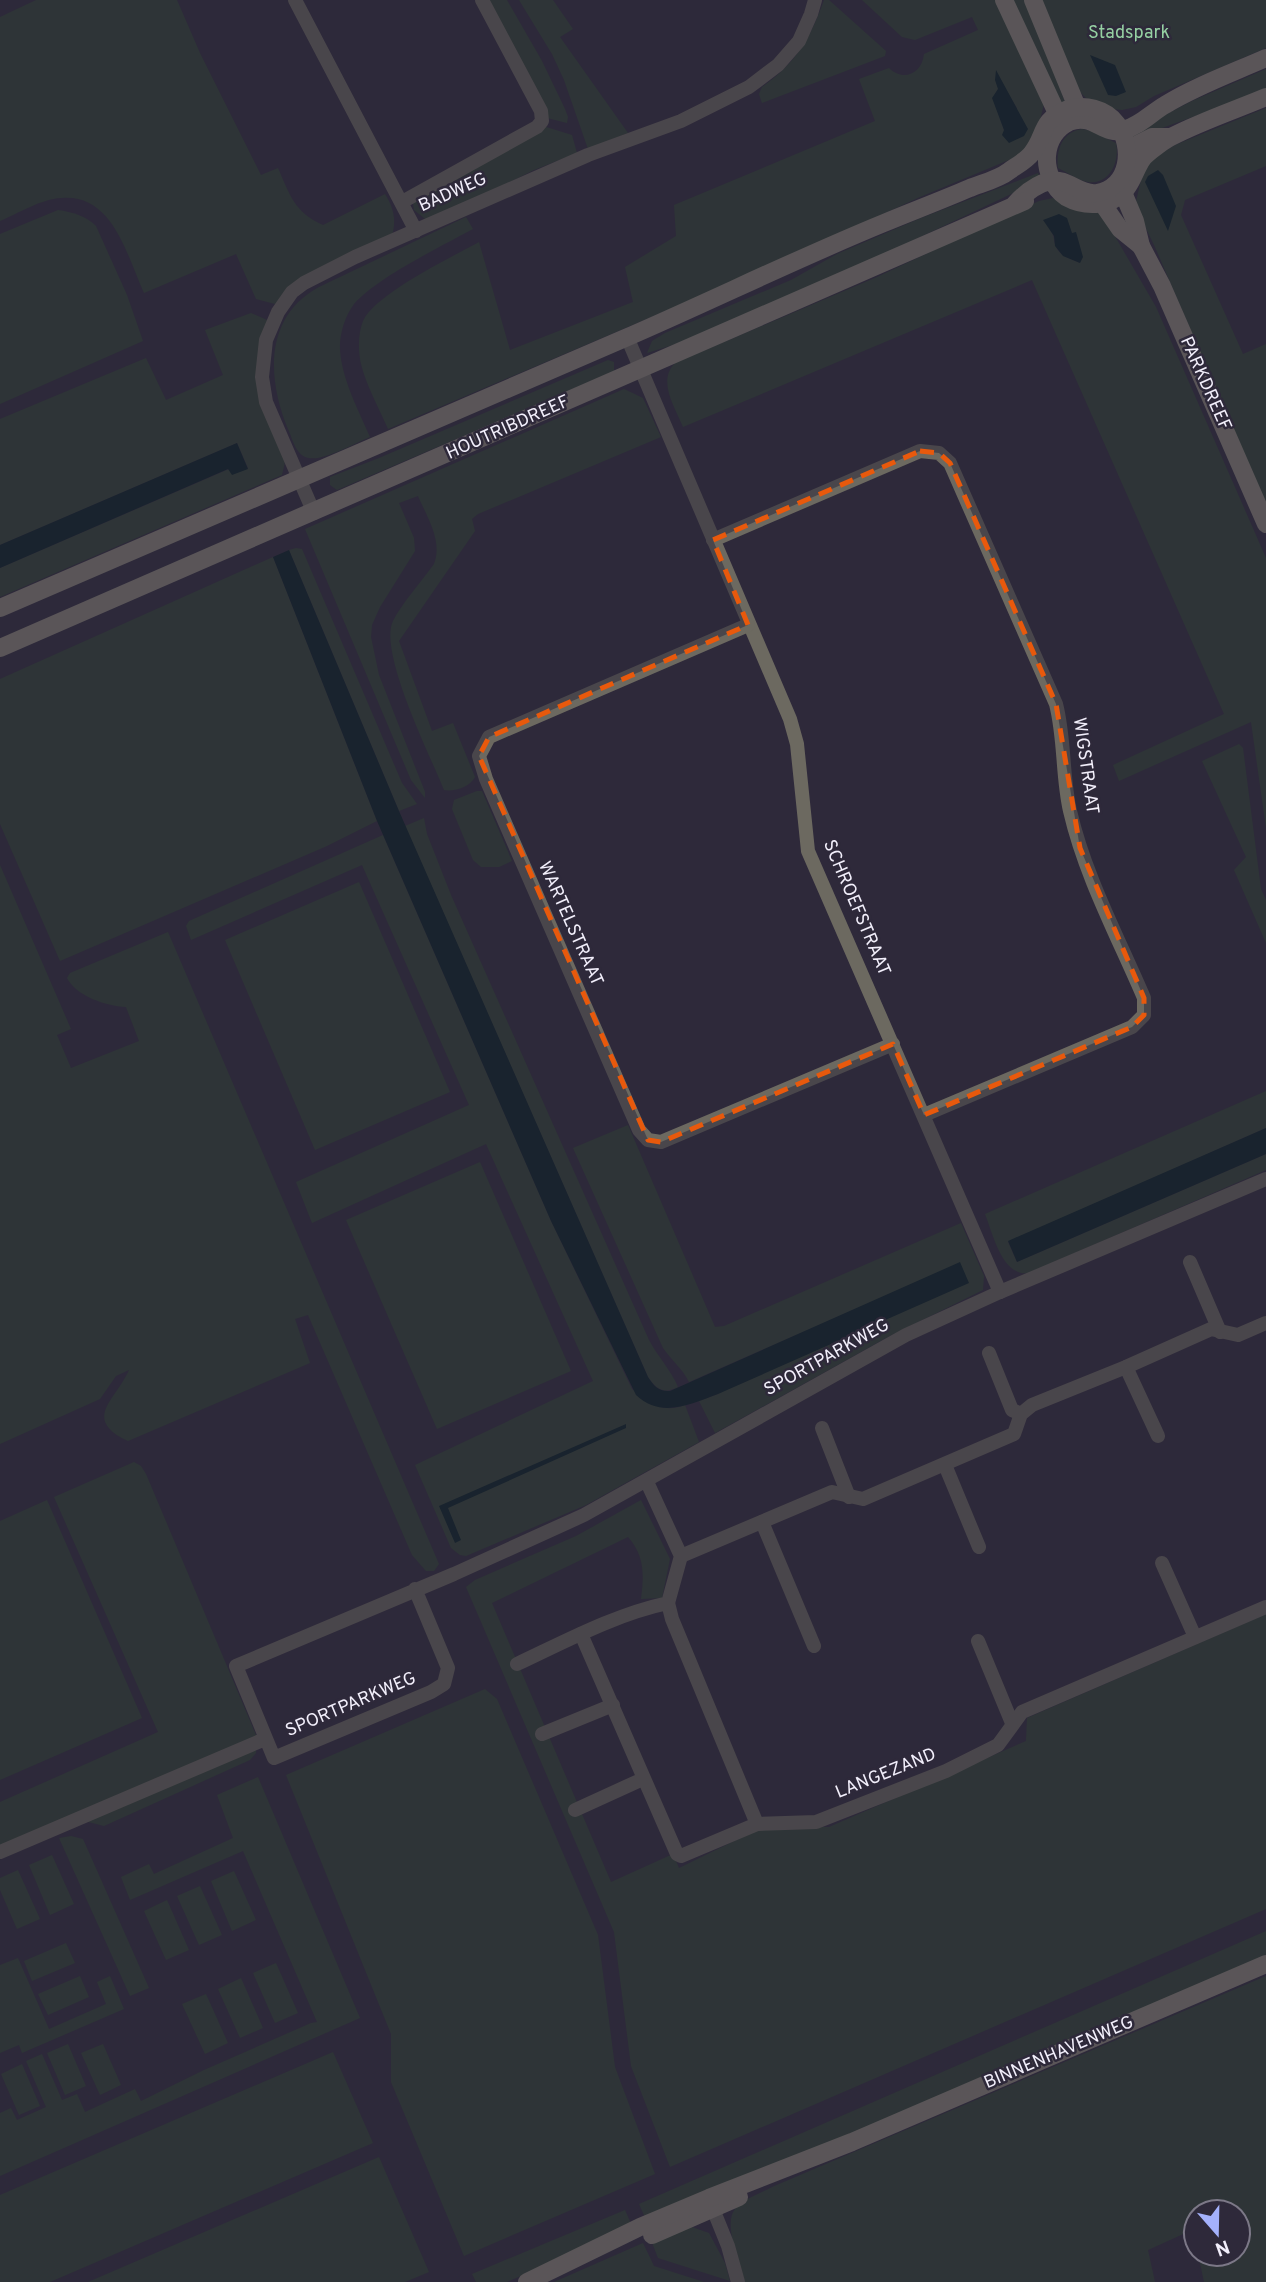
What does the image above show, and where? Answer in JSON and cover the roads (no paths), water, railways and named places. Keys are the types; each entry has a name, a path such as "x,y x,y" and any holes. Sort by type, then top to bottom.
{"main road":[{"path":"1004,0 1059,121"},
{"path":"1033,0 1077,107"},
{"path":"1059,121 1089,120 1112,130 1118,126 1146,120 1163,106 1266,58"},
{"path":"1135,155 1170,137 1266,97"},
{"path":"1055,185 1060,180 1079,190 1095,193 1130,184 1135,155 1118,126 1109,115 1094,108 1077,107 1059,121 1052,138 1047,162 1055,185 1064,195 1081,203 1102,203 1120,187"},
{"name":"HOUTRIBDREEF","path":"0,608 863,232 1007,173 1031,154 1048,122 1059,121"},
{"name":"HOUTRIBDREEF","path":"1007,173 1022,173 1047,162"},
{"name":"HOUTRIBDREEF","path":"0,648 955,233 1015,204 1026,192 1055,185"},
{"name":"PARKDREEF","path":"1120,187 1135,221 1141,246 1162,286 1266,524"},
{"name":"PARKDREEF","path":"1102,203 1120,229 1141,246"},
{"name":"BINNENHAVENWEG","path":"529,2282 640,2227 711,2204 1266,1964"}],"street":[{"path":"295,0 416,231"},
{"path":"402,202 537,127 541,121 541,111 482,0"},
{"name":"BADWEG","path":"314,513 266,402 262,377 266,340 278,312 292,292 355,257 588,155 681,121 749,87 778,65 799,41 814,0"},
{"name":"SCHROEFSTRAAT","path":"627,337 790,719 797,744 808,851 1000,1292"},
{"name":"WIGSTRAAT","path":"713,540 920,451 939,453 950,463 1056,704 1061,724 1069,808 1080,848 1144,998 1144,1015 1132,1027 924,1115"},
{"name":"WARTELSTRAAT","path":"748,625 489,737 479,756 486,779 639,1130 648,1140 661,1142 893,1044"},
{"name":"SPORTPARKWEG","path":"415,1589 448,1668 444,1684 431,1692 274,1758 236,1666 584,1515 906,1335 1266,1179"},
{"path":"1190,1262 1220,1332"},
{"path":"681,1556 832,1492 863,1499 945,1465 1014,1434 1021,1414 1032,1405 1210,1329 1238,1335 1266,1323"},
{"path":"989,1353 1012,1410 1021,1414"},
{"path":"1126,1367 1158,1436"},
{"path":"822,1427 849,1497"},
{"path":"945,1465 979,1547"},
{"path":"647,1482 681,1556 668,1603 672,1619 757,1824"},
{"path":"762,1522 814,1646"},
{"path":"1162,1563 1195,1637"},
{"path":"517,1664 581,1634 646,1608 668,1603"},
{"name":"LANGEZAND","path":"581,1634 643,1779 677,1854 681,1856 757,1824 816,1822 935,1775 998,1745 1022,1712 1266,1607"},
{"path":"978,1641 1012,1723"},
{"path":"542,1734 613,1706"},
{"name":"SPORTPARKWEG","path":"0,1852 265,1739"},
{"path":"575,1810 643,1779"},
{"path":"711,2204 728,2246 738,2282"}],"park label":[{"name":"Stadspark","path":"1129,33"}]}
